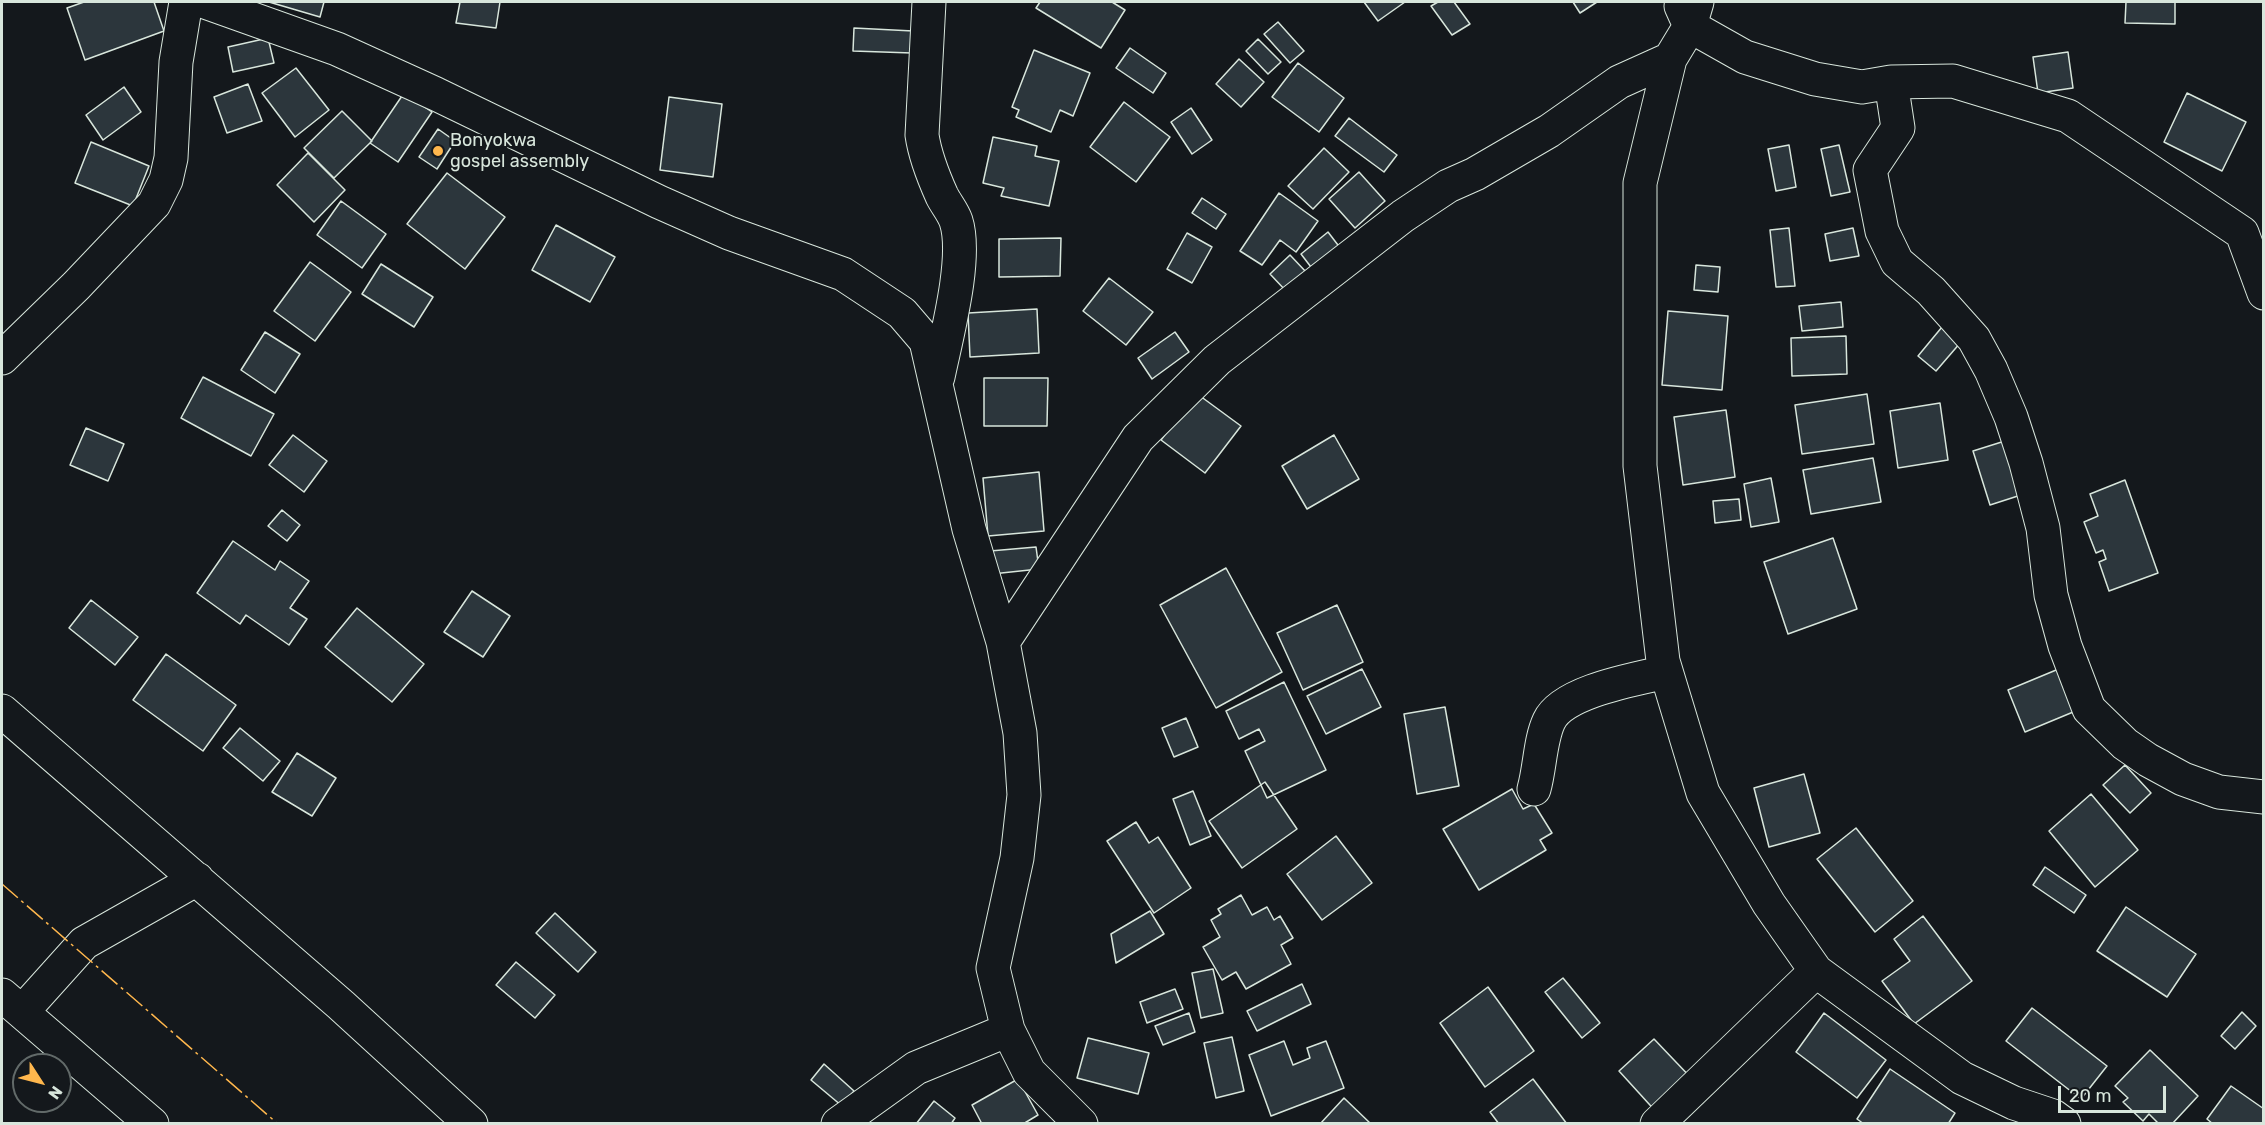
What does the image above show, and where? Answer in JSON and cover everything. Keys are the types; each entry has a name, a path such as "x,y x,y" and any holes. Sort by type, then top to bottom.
{"street":[{"path":"2,358 76,286 154,204 166,180 171,158 176,62 186,2"},
{"path":"205,2 337,49 436,94 669,207 729,233 843,274 902,313 926,341 969,529 1003,642 1020,733 1024,795 1017,858 993,968 1008,1030 1029,1072 1081,1124"},
{"path":"929,2 922,135 925,156 942,196 956,221 959,254 949,324 936,383"},
{"path":"2064,1124 2053,1116 2014,1103 1962,1078 1816,971 1769,904 1703,793 1663,661 1640,466 1638,282 1640,183 1670,59 1689,10 1745,57 1815,79 1862,87 1891,82 1953,81 2068,116 2253,230 2264,293"},
{"path":"1003,642 1138,438 1217,360 1403,216 1448,186 1475,174 1549,131 1619,82 1670,59"},
{"path":"1891,82 1898,128 1870,170 1882,231 1897,262 1931,291 1974,339 1995,379 2011,417 2026,463 2043,528 2051,595 2065,646 2089,709 2126,744 2148,760 2183,779 2219,792 2264,796"},
{"path":"1534,789 1549,720 1563,705 1610,687 1666,672"},
{"path":"2,711 197,879 471,1124"},
{"path":"152,1124 8,1004 84,943 197,879"},
{"path":"1657,1124 1816,971"},
{"path":"838,1124 916,1068 1008,1030"}],"building":[{"path":"84,2 154,2 164,31 85,60 67,8"},
{"path":"269,2 324,2 320,17"},
{"path":"460,2 500,2 496,28 456,23"},
{"path":"1040,2 1112,2 1125,10 1101,48 1036,8"},
{"path":"1364,2 1405,2 1378,21"},
{"path":"1438,2 1454,2 1470,24 1452,35 1431,6"},
{"path":"1573,2 1597,2 1580,13"},
{"path":"2126,2 2175,2 2175,24 2125,23"},
{"path":"1278,22 1304,51 1290,63 1264,34"},
{"path":"854,28 913,31 912,53 853,51"},
{"path":"268,38 274,63 233,72 228,47"},
{"path":"1258,39 1281,62 1268,74 1246,51"},
{"path":"1130,48 1166,73 1153,93 1116,68"},
{"path":"1034,50 1090,73 1073,116 1060,110 1051,132 1016,117 1019,110 1012,107"},
{"path":"2068,52 2073,88 2038,93 2033,57"},
{"path":"1239,59 1264,82 1241,107 1216,84"},
{"path":"1298,63 1344,98 1319,132 1272,97"},
{"path":"296,68 329,110 295,137 262,93"},
{"path":"248,84 262,121 227,133 214,97"},
{"path":"124,87 141,112 103,140 86,115"},
{"path":"404,93 432,112 398,162 370,143"},
{"path":"2187,93 2246,122 2222,171 2164,142"},
{"path":"669,97 722,104 713,177 660,170"},
{"path":"1124,102 1170,137 1136,182 1090,147"},
{"path":"1191,108 1212,140 1192,154 1171,122"},
{"path":"342,111 372,141 334,178 304,148"},
{"path":"1349,118 1397,155 1384,172 1335,136"},
{"path":"438,129 455,141 437,169 419,157"},
{"path":"993,137 1037,146 1035,156 1059,161 1049,206 1001,196 1004,188 983,183"},
{"path":"91,142 149,166 133,206 75,183"},
{"path":"1789,145 1796,187 1776,191 1768,149"},
{"path":"1839,145 1850,192 1831,196 1821,149"},
{"path":"1324,148 1349,172 1313,209 1288,186"},
{"path":"308,153 345,190 314,222 277,185"},
{"path":"1359,172 1385,201 1355,228 1329,199"},
{"path":"447,173 505,217 465,269 407,224"},
{"path":"1279,193 1318,221 1296,252 1280,240 1262,265 1240,251"},
{"path":"1202,198 1226,214 1216,229 1192,213"},
{"path":"341,201 386,234 362,268 317,235"},
{"path":"556,225 615,257 590,302 532,270"},
{"path":"1789,228 1795,286 1776,287 1770,230"},
{"path":"1853,228 1859,256 1830,261 1825,234"},
{"path":"1328,232 1341,249 1314,271 1301,254"},
{"path":"1187,233 1212,247 1192,283 1167,269"},
{"path":"1061,238 1060,276 999,277 999,239"},
{"path":"1290,255 1307,273 1287,292 1270,274"},
{"path":"310,262 351,292 315,341 274,311"},
{"path":"381,264 433,297 414,327 362,294"},
{"path":"1696,265 1720,267 1718,292 1694,290"},
{"path":"1109,278 1153,312 1126,345 1083,311"},
{"path":"1841,302 1843,327 1802,331 1799,306"},
{"path":"1037,309 1039,353 970,357 968,313"},
{"path":"1668,311 1728,316 1722,390 1662,385"},
{"path":"1942,327 1961,342 1936,371 1918,356"},
{"path":"265,332 300,354 275,393 241,370"},
{"path":"1175,332 1189,352 1152,379 1138,358"},
{"path":"1846,336 1847,374 1792,376 1791,338"},
{"path":"203,377 274,414 251,456 181,418"},
{"path":"984,378 1048,378 1047,426 984,426"},
{"path":"1196,393 1241,426 1205,473 1161,440"},
{"path":"1867,394 1874,444 1802,454 1795,405"},
{"path":"1940,403 1948,460 1898,468 1890,411"},
{"path":"1726,410 1735,477 1683,485 1674,417"},
{"path":"86,428 124,444 108,481 70,465"},
{"path":"293,435 327,461 304,492 269,465"},
{"path":"1334,435 1359,479 1307,509 1282,466"},
{"path":"2008,440 2024,494 1990,505 1973,451"},
{"path":"1873,458 1881,502 1811,514 1803,470"},
{"path":"1039,472 1044,531 988,536 983,478"},
{"path":"1771,478 1779,522 1751,527 1744,484"},
{"path":"2125,480 2158,573 2109,591 2099,562 2106,559 2103,550 2096,553 2084,522 2098,516 2090,494"},
{"path":"1739,499 1741,520 1715,523 1713,501"},
{"path":"282,510 300,525 287,541 268,526"},
{"path":"1833,538 1857,609 1788,634 1764,562"},
{"path":"233,541 275,570 280,561 309,581 290,608 307,619 289,645 246,615 240,624 197,593"},
{"path":"1036,547 1039,569 992,574 990,551"},
{"path":"1226,568 1282,672 1216,708 1160,605"},
{"path":"472,591 510,616 483,657 444,632"},
{"path":"91,600 138,637 115,665 69,628"},
{"path":"1337,605 1363,662 1303,690 1277,633"},
{"path":"357,608 424,664 392,702 325,647"},
{"path":"166,654 236,705 203,751 133,700"},
{"path":"2073,663 2090,705 2025,732 2008,690"},
{"path":"1362,669 1381,707 1326,734 1307,696"},
{"path":"1284,682 1326,770 1267,798 1245,751 1265,741 1259,729 1239,739 1226,711"},
{"path":"1445,707 1459,786 1417,794 1404,714"},
{"path":"1186,718 1198,747 1174,757 1162,728"},
{"path":"240,728 280,761 263,781 223,748"},
{"path":"297,753 336,778 312,816 272,792"},
{"path":"2125,765 2151,793 2130,813 2103,785"},
{"path":"1804,774 1820,833 1769,847 1754,788"},
{"path":"1265,782 1297,829 1242,868 1209,821"},
{"path":"1512,789 1523,809 1534,804 1552,833 1540,840 1546,850 1479,890 1443,829"},
{"path":"1193,791 1211,836 1190,845 1173,799"},
{"path":"2091,794 2138,850 2095,887 2049,831"},
{"path":"1136,822 1149,843 1158,837 1191,888 1154,913 1107,841"},
{"path":"1856,828 1913,901 1875,932 1817,859"},
{"path":"1336,836 1372,883 1322,920 1287,874"},
{"path":"2045,867 2086,895 2074,913 2033,885"},
{"path":"1241,895 1252,915 1267,907 1274,920 1280,916 1293,938 1281,945 1291,964 1246,989 1236,972 1222,980 1203,947 1220,937 1211,920 1221,914 1218,909"},
{"path":"2126,907 2196,954 2167,997 2097,951"},
{"path":"1150,911 1164,934 1116,963 1111,934"},
{"path":"555,913 596,952 578,972 536,933"},
{"path":"1923,916 1972,981 1914,1024 1882,981 1910,961 1894,939"},
{"path":"516,962 555,995 535,1018 496,985"},
{"path":"1213,969 1223,1013 1201,1018 1192,973"},
{"path":"1563,978 1600,1023 1582,1038 1545,992"},
{"path":"1302,984 1311,1004 1257,1031 1247,1011"},
{"path":"1488,987 1534,1051 1485,1087 1440,1023"},
{"path":"1175,989 1183,1009 1147,1023 1140,1002"},
{"path":"2032,1008 2107,1066 2081,1099 2006,1041"},
{"path":"2242,1012 2256,1026 2235,1049 2221,1036"},
{"path":"1189,1013 1195,1032 1163,1045 1155,1026"},
{"path":"1824,1013 1886,1060 1857,1098 1796,1052"},
{"path":"1232,1037 1244,1091 1216,1098 1204,1043"},
{"path":"1088,1038 1149,1053 1138,1094 1077,1078"},
{"path":"1654,1039 1695,1082 1659,1115 1619,1071"},
{"path":"1284,1041 1293,1065 1310,1058 1307,1048 1326,1041 1344,1088 1271,1116 1249,1055"},
{"path":"2150,1050 2198,1096 2172,1124 2159,1124 2149,1114 2143,1121 2123,1102 2128,1098 2115,1086"},
{"path":"824,1064 854,1091 842,1106 811,1080"},
{"path":"1890,1069 1955,1113 1948,1124 1864,1124 1857,1119"},
{"path":"1018,1079 1038,1115 1023,1124 982,1124 972,1105"},
{"path":"1533,1079 1567,1124 1499,1124 1490,1112"},
{"path":"2231,1086 2264,1109 2264,1124 2213,1124 2207,1119"},
{"path":"1344,1098 1371,1124 1320,1124"},
{"path":"934,1101 955,1118 951,1124 916,1124"}],"power":[{"path":"2,884 278,1124"}],"place":[{"name":"Bonyokwa gospel assembly","path":"438,151"}]}
